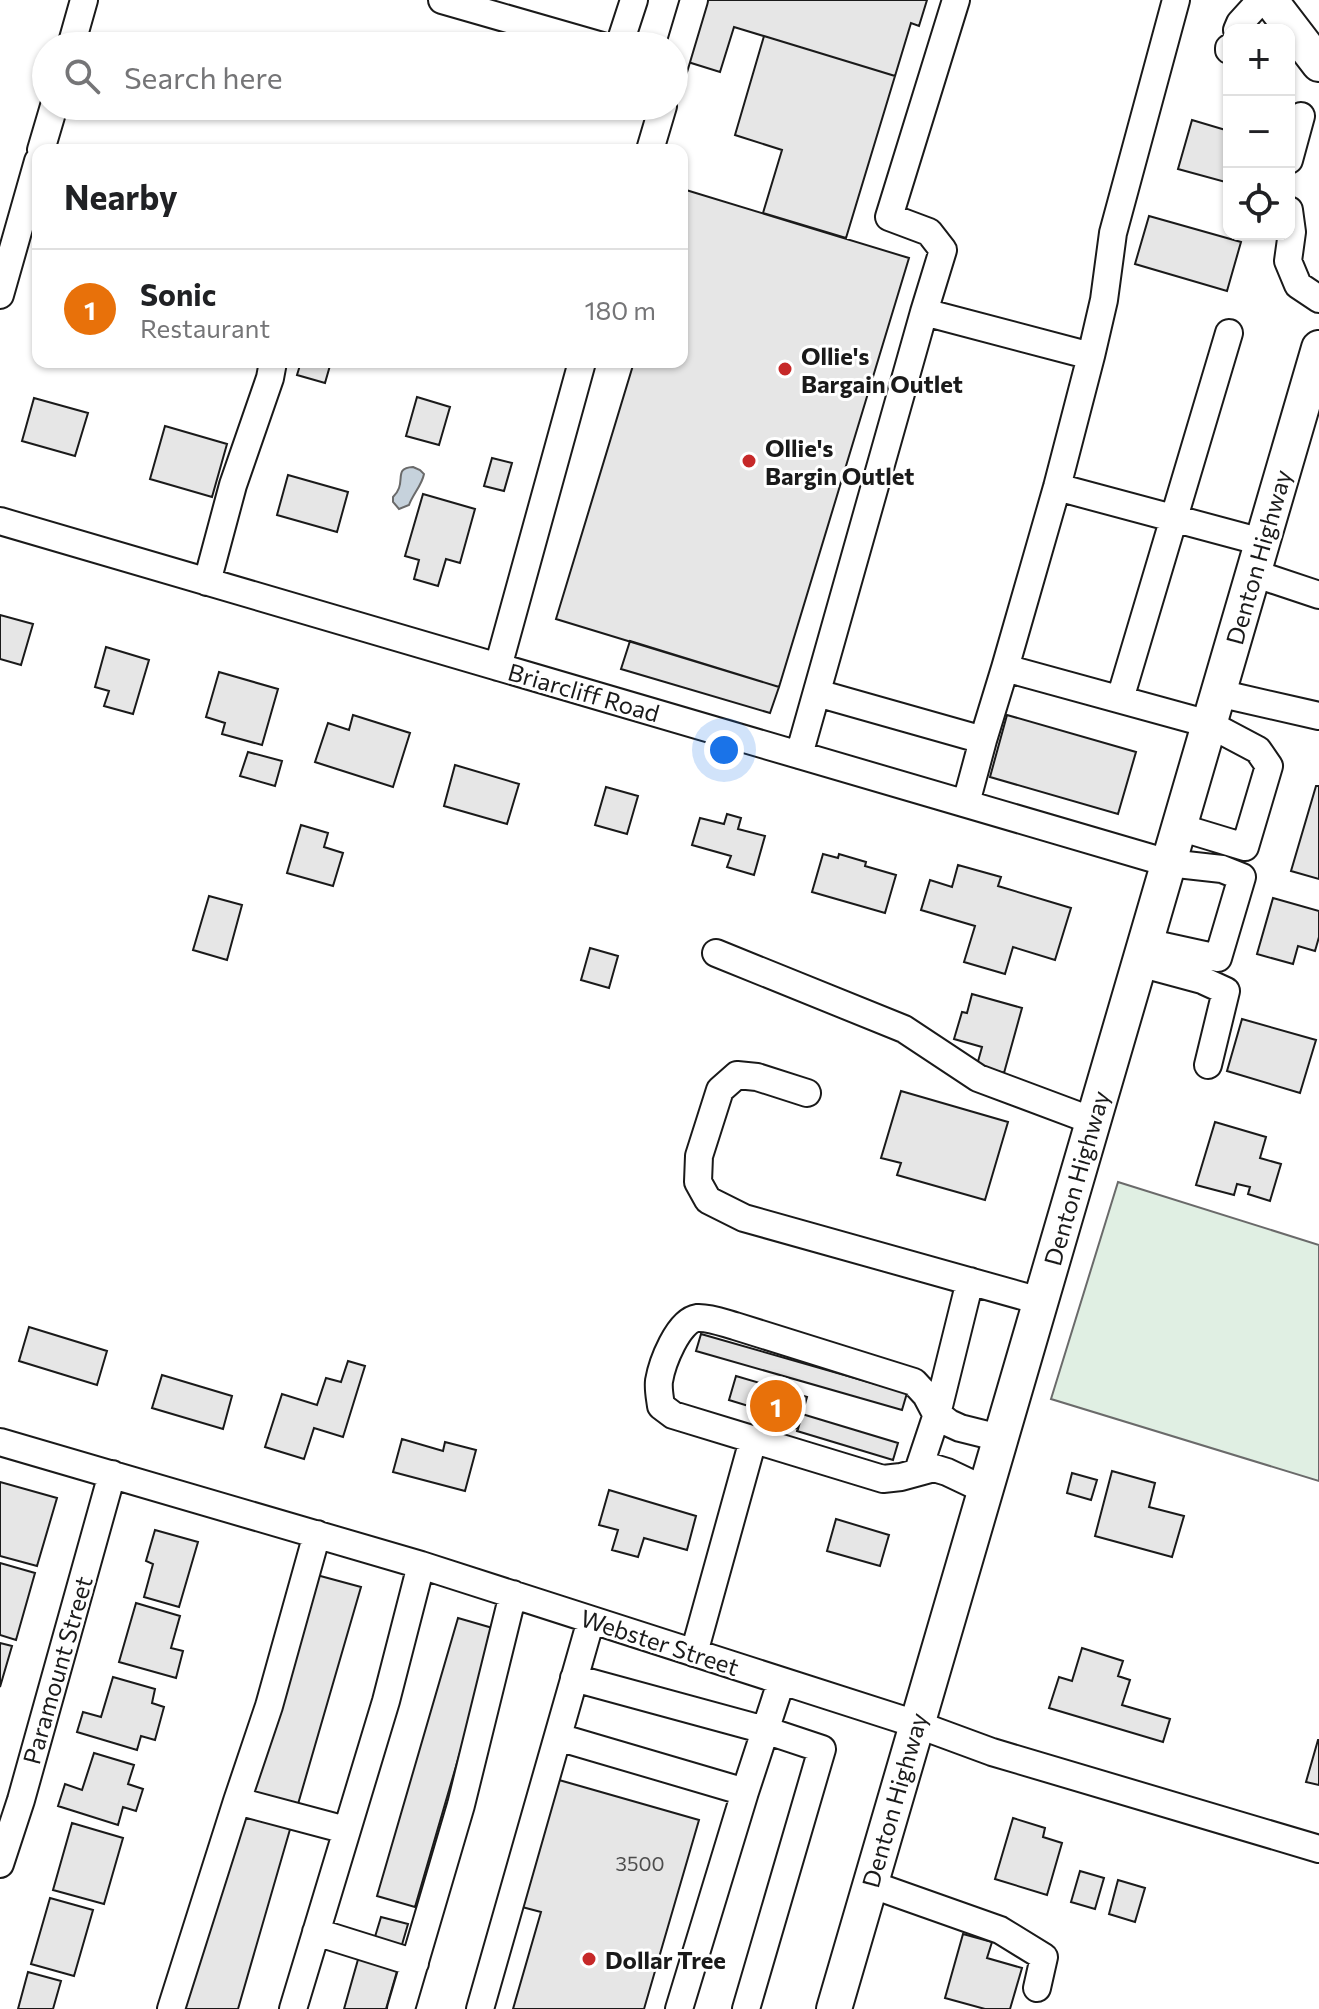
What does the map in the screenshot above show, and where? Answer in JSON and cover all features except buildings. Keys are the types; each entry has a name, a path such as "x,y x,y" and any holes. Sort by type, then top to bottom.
{"main road":[{"path":"1270,0 1319,64"},
{"name":"Denton Highway","path":"834,2009 1168,863 1317,366"}],"street":[{"path":"75,32 84,0"},
{"path":"442,0 553,32"},
{"path":"624,32 634,0"},
{"path":"684,32 694,0"},
{"path":"799,755 943,250 929,232 889,217 956,0"},
{"path":"966,803 1057,487 1104,300 1113,233 1176,0"},
{"path":"1240,24 1261,0"},
{"path":"1295,140 1303,113"},
{"path":"43,144 50,120"},
{"path":"652,144 659,120"},
{"path":"0,295 32,182"},
{"path":"1291,240 1288,261 1298,285 1319,299"},
{"path":"924,312 1091,356"},
{"path":"1120,699 1229,333"},
{"path":"207,582 233,485 272,368"},
{"path":"498,667 580,368"},
{"path":"1057,487 1174,519 1258,557 1319,595"},
{"name":"Briarcliff Road","path":"0,521 1168,863 1222,869 1242,877 1218,958 1142,953"},
{"path":"1005,668 1120,699 1319,716"},
{"path":"817,693 983,740"},
{"path":"1179,827 1245,847 1269,766 1258,750 1214,709"},
{"path":"716,953 904,1029 978,1078 1093,1121"},
{"path":"1142,953 1226,991 1208,1065"},
{"path":"807,1093 757,1077 737,1075 720,1090 699,1156 698,1182 708,1200 744,1218 1040,1301"},
{"path":"918,1471 937,1414 970,1281"},
{"path":"985,1490 934,1468 883,1479 673,1415 661,1406 659,1382 679,1331 696,1318 735,1326 914,1382 937,1414 949,1423 1000,1438"},
{"path":"694,1653 753,1440"},
{"name":"Webster Street","path":"0,1442 421,1565 916,1724 992,1752 1319,1849"},
{"name":"Paramount Street","path":"0,1864 21,1800 112,1474"},
{"path":"171,2009 269,1706 317,1534"},
{"path":"293,2009 386,1701 421,1565"},
{"path":"401,2009 461,1805 513,1594"},
{"path":"480,2009 591,1620"},
{"path":"574,1678 765,1730 822,1749 746,2009"},
{"path":"679,2009 781,1682"},
{"path":"558,1737 745,1792"},
{"path":"237,1801 346,1830"},
{"path":"870,1884 1000,1930 1033,1950 1044,1957 1037,1988"},
{"path":"316,1932 415,1963"}],"green space":[{"path":"1118,1182 1319,1245 1319,1481 1051,1399"}],"shaded area":[{"path":"413,467 424,474 423,478 409,505 399,509 393,497 399,488 402,471"}],"place":[{"name":"Ollie's Bargain Outlet","path":"785,369"},
{"name":"Ollie's Bargin Outlet","path":"749,461"},
{"name":"Sonic","path":"776,1406"},
{"name":"Dollar Tree","path":"589,1959"}]}
